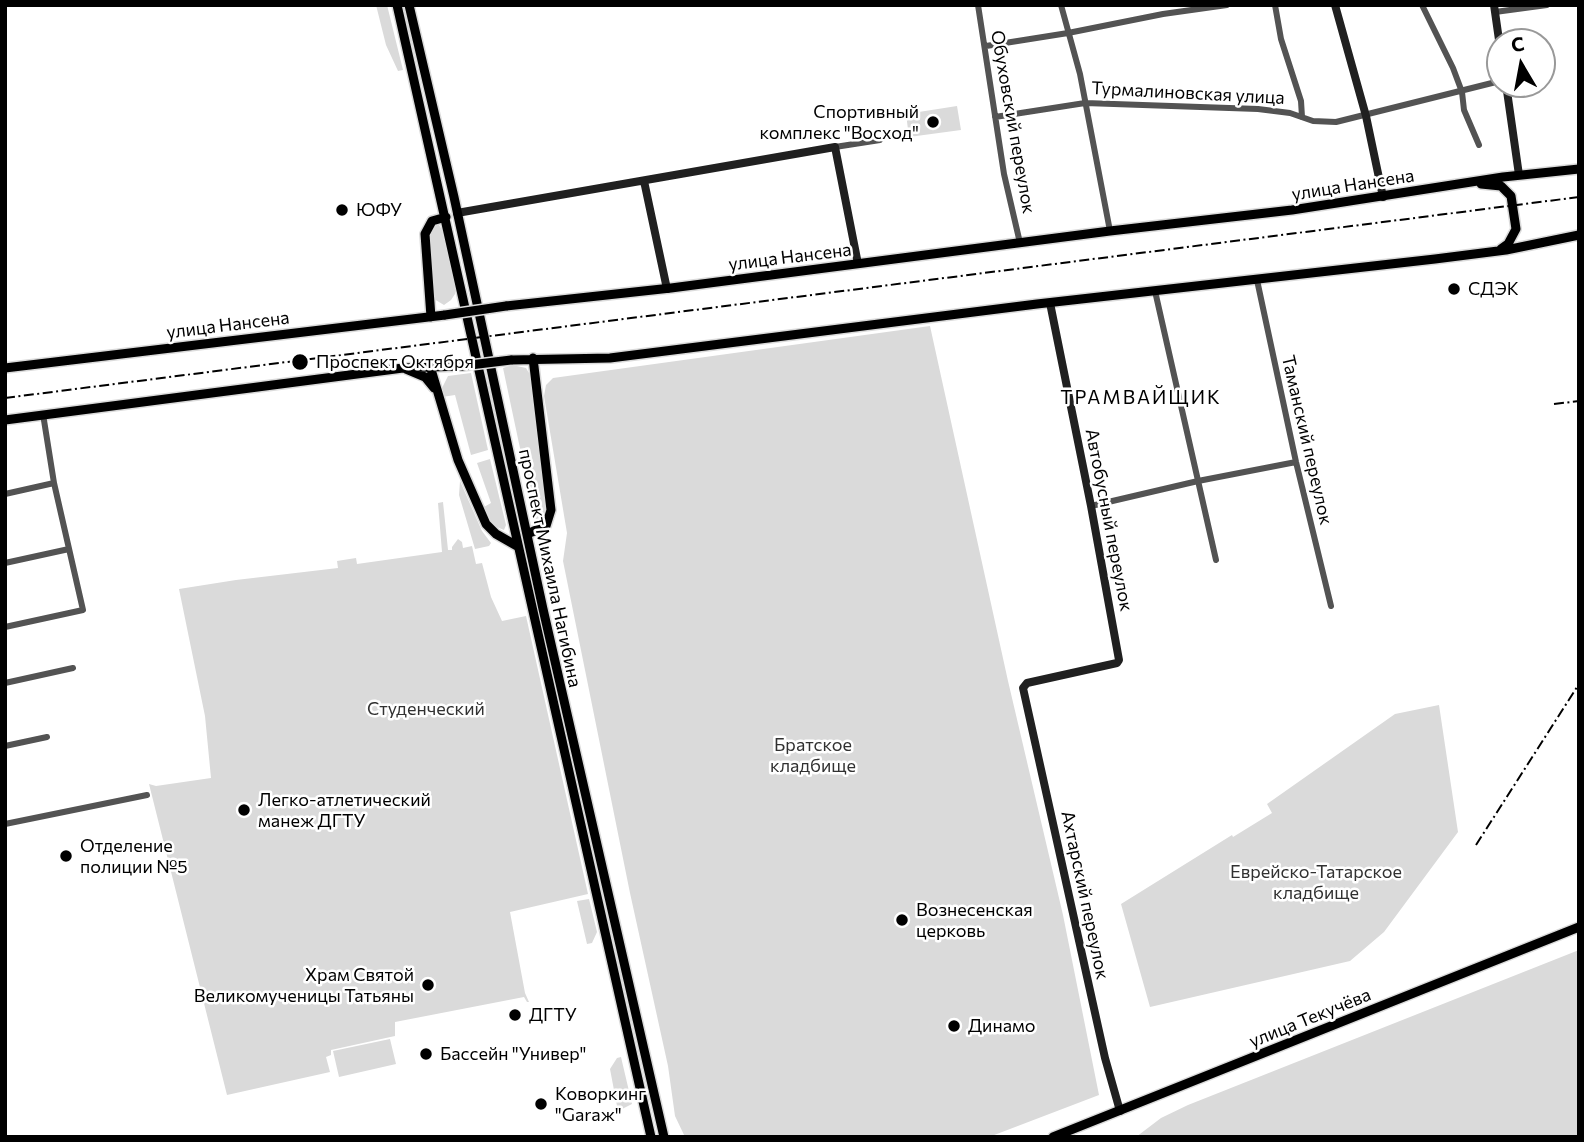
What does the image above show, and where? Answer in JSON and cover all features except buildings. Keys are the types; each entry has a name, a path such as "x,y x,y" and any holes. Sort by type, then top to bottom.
{"main road":[{"name":"проспект Михаила Нагибина","path":"397,5 651,1137"},
{"name":"проспект Михаила Нагибина","path":"410,5 664,1137"},
{"name":"улица Нансена","path":"5,368 506,306 667,289 1292,210 1520,175 1579,169"},
{"path":"1497,251 1508,244 1516,229 1511,196 1515,184 1544,173"},
{"path":"1468,183 1501,186 1511,196"},
{"path":"431,317 425,234 432,221 446,217"},
{"path":"1516,229 1529,239 1546,241"},
{"path":"5,420 403,368 451,367 533,358 610,358 1497,251 1579,235"},
{"path":"527,534 546,526 551,510 533,358"},
{"path":"430,366 458,460 484,520 493,532 517,546"},
{"path":"435,389 438,379 451,367"},
{"path":"403,368 425,377 435,389"},
{"path":"502,537 514,528"},
{"name":"улица Текучёва","path":"1053,1137 1579,928"}],"street":[{"name":"Обуховский переулок","path":"978,5 1004,174 1020,243"},
{"path":"1061,5 1080,74 1110,231"},
{"path":"986,46 1227,5"},
{"path":"1275,5 1281,39 1301,101 1303,117"},
{"path":"1335,5 1366,116 1383,197"},
{"path":"1422,5 1446,51 1462,92 1464,110 1479,145"},
{"path":"1497,28 1494,9 1548,5"},
{"name":"Турмалиновская улица","path":"995,117 1085,103 1258,108 1313,121 1336,122 1486,85"},
{"path":"1508,98 1520,175"},
{"path":"457,213 880,140"},
{"path":"835,147 858,264"},
{"path":"644,181 667,289"},
{"name":"Таманский переулок","path":"1257,280 1296,462 1331,606"},
{"path":"1155,291 1216,560"},
{"name":"Автобусный переулок","path":"1024,685 1117,663 1119,660 1050,303"},
{"path":"5,627 83,610 54,483 43,414"},
{"path":"1091,506 1296,462"},
{"path":"5,494 54,483"},
{"path":"5,563 69,549"},
{"path":"5,683 73,668"},
{"name":"Ахтарский переулок","path":"1024,685 1105,1058 1120,1111"},
{"path":"5,746 47,737"},
{"path":"5,824 147,795"}],"green space":[{"path":"376,5 387,5 403,70 398,71 386,45"},
{"name":"Спортивный комплекс \"Восход\"","path":"957,106 961,130 909,137 906,114"},
{"path":"433,225 439,225 444,233 455,289 451,300 444,305 434,299 428,239"},
{"name":"Братское кладбище","path":"930,326 1008,681 1063,915 1099,1095 989,1137 685,1137 675,1116 668,1066 563,561 567,533 544,396 546,385 553,378"},
{"path":"512,365 526,368 532,378 548,513 546,519 542,520 535,519 503,368"},
{"path":"471,373 488,450 471,455 455,395 442,397 441,390 448,376"},
{"path":"490,459 506,525 504,530 492,525 484,507 491,503 477,463"},
{"path":"460,481 482,531 491,543 489,546 475,549 459,495"},
{"name":"Студенческий","path":"443,502 448,550 452,550 458,539 463,548 472,546 476,564 482,563 491,597 502,621 526,616 588,894 510,912 529,1002 524,997 395,1022 395,1036 331,1050 331,1055 326,1057 330,1072 227,1095 149,784 156,786 211,778 205,716 179,589 338,568 337,561 356,558 357,564 442,552 438,503"},
{"name":"Еврейско-Татарское кладбище","path":"1439,705 1458,832 1384,932 1350,961 1150,1007 1121,904 1272,813 1267,804 1395,714"},
{"path":"589,899 597,932 592,943 587,944 577,901"},
{"path":"1579,950 1579,1137 1136,1137 1161,1118 1188,1105"},
{"path":"390,1039 396,1064 339,1077 333,1051"},
{"path":"621,1057 632,1104 622,1109 617,1106 610,1069 617,1058"}],"railway":[{"path":"5,398 1579,197"},
{"path":"1554,404 1579,401"},
{"path":"1476,845 1579,684"}],"place":[{"name":"Спортивный комплекс \"Восход\"","path":"933,122"},
{"name":"ЮФУ","path":"342,210"},
{"name":"СДЭК","path":"1454,289"},
{"name":"Проспект Октября","path":"300,362"},
{"name":"Легко-атлетический манеж ДГТУ","path":"244,810"},
{"name":"Отделение полиции №5","path":"66,856"},
{"name":"Вознесенская церковь","path":"902,920"},
{"name":"Храм Святой Великомученицы Татьяны","path":"428,985"},
{"name":"ДГТУ","path":"515,1015"},
{"name":"Динамо","path":"954,1026"},
{"name":"Бассейн \"Универ\"","path":"426,1054"},
{"name":"Коворкинг \"Gаraж\"","path":"541,1104"}],"district":[{"name":"ТРАМВАЙЩИК","path":"1141,398"}]}
